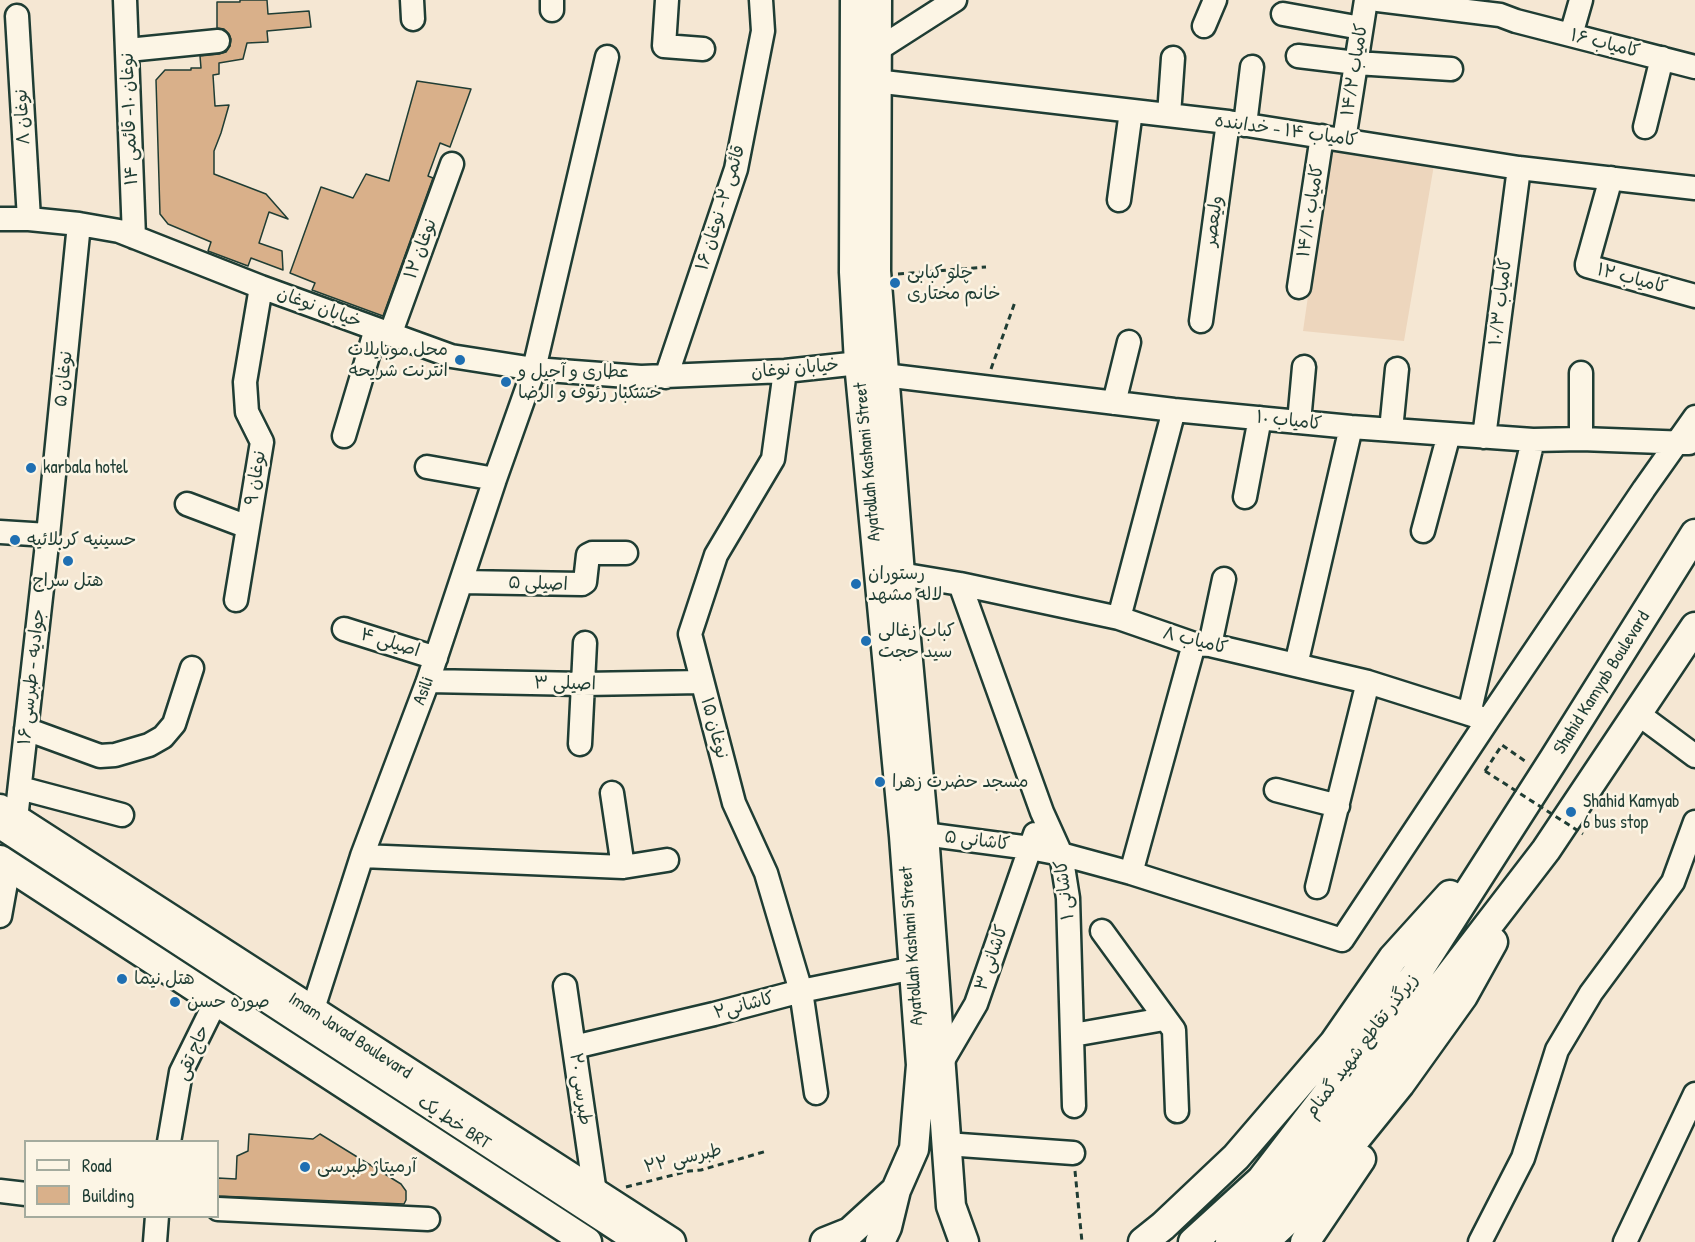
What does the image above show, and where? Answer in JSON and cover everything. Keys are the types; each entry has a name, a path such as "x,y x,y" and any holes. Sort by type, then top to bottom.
{"main road":[{"name":"Ayatollah Kashani Street","path":"855,0 875,81 876,275 924,834 951,1206 963,1242"},
{"name":"Ayatollah Kashani Street","path":"825,1242 849,1232 896,1190 914,1149 921,1065 904,836 859,363 854,272 866,50 877,0"},
{"name":"Shahid Kamyab Boulevard","path":"1507,831 1695,534"},
{"path":"1264,1242 1298,1210 1400,1084 1462,996 1546,850 1695,627"},
{"name":"Imam Javad Boulevard","path":"4,824 312,1012 671,1242"},
{"path":"1120,1242 1153,1234 1236,1157 1334,1043 1394,958 1507,831"},
{"name":"زیرگذر تقاطع شهید گمنام","path":"1193,1242 1261,1180 1358,1054 1417,972 1507,831"},
{"name":"زیرگذر تقاطع شهید گمنام","path":"1230,1242 1280,1196 1546,850"},
{"path":"5,863 587,1242"},
{"path":"1305,1242 1361,1160 1400,1084"},
{"path":"880,1242 887,1227 896,1190"},
{"path":"944,1242 951,1206"}],"street":[{"name":"نوغان ۱۰- قائمی ۱۴","path":"125,0 134,237"},
{"path":"667,0 664,46 704,49"},
{"name":"قائمی ۲- نوغان ۱۶","path":"666,377 736,169 763,31 761,0"},
{"path":"866,50 955,0"},
{"path":"1204,26 1215,0"},
{"name":"کامیاب ۱۴/۲","path":"1333,138 1356,63 1366,0"},
{"name":"کامیاب ۱۶","path":"1378,0 1500,15 1695,67"},
{"path":"1571,35 1581,0"},
{"path":"1283,14 1361,28"},
{"name":"نوغان ۸","path":"17,16 29,219"},
{"path":"128,50 218,41"},
{"path":"1298,56 1356,63 1451,69"},
{"name":"Asili","path":"312,1012 362,856 428,681 534,369 607,57"},
{"path":"1169,115 1173,58"},
{"path":"1645,127 1662,58"},
{"name":"ولیعصر","path":"1201,321 1236,123 1252,67"},
{"name":"کامیاب ۱۴ - خدابنده","path":"875,81 1236,123 1519,168 1695,188"},
{"path":"1119,200 1131,111"},
{"name":"کامیاب ۱۴/۱۰","path":"1299,287 1333,138"},
{"name":"نوغان ۱۲","path":"344,436 383,332 452,164"},
{"name":"کامیاب ۱۰/۳","path":"1484,437 1519,168"},
{"name":"کامیاب ۱۲","path":"1611,178 1587,266 1695,296"},
{"name":"خیابان نوغان","path":"0,219 29,219 79,224 119,231 261,287 451,356 534,369 641,377 785,371 859,363"},
{"name":"نوغان ۵","path":"48,535 79,224"},
{"name":"نوغان ۹","path":"236,600 262,441 247,412 245,382 261,287"},
{"path":"1114,403 1129,342"},
{"path":"1299,422 1304,367"},
{"path":"1391,430 1397,369"},
{"name":"نوغان ۱۵","path":"785,371 773,459 716,555 690,634 734,803 766,873 801,991 816,1093"},
{"path":"1581,373 1581,439"},
{"name":"کامیاب ۱۰","path":"884,375 1174,410 1351,427 1533,440 1687,442"},
{"path":"1119,618 1174,410"},
{"path":"1478,717 1644,489 1687,442 1695,417"},
{"path":"1245,497 1260,418"},
{"path":"1296,665 1351,427"},
{"path":"1423,531 1449,434"},
{"path":"1478,717 1533,440"},
{"path":"427,467 495,479"},
{"path":"187,504 248,526"},
{"path":"0,531 48,535"},
{"name":"جوادیه - طبرسی ۱۶","path":"4,824 20,788 48,535"},
{"name":"اصیلی ۵","path":"461,582 582,584 585,582 588,555 626,553"},
{"name":"کامیاب ۸","path":"900,574 960,584 1119,618 1202,645 1368,682 1478,717"},
{"path":"1131,873 1224,579"},
{"name":"کاشانی ۱","path":"960,584 1042,812 1061,854 1068,898 1074,1106"},
{"name":"اصیلی ۴","path":"344,629 436,658"},
{"path":"580,744 585,643"},
{"path":"26,729 100,756 115,755 149,745 163,736 174,724 192,668"},
{"name":"اصیلی ۳","path":"428,681 583,684 702,682"},
{"path":"1317,887 1368,682"},
{"path":"1637,713 1695,756"},
{"name":"کاشانی ۵","path":"924,834 1061,854 1131,873 1342,940 1478,717"},
{"path":"20,788 122,815"},
{"path":"1276,790 1338,806"},
{"path":"612,793 623,867"},
{"name":"کاشانی ۳","path":"942,1062 976,1004 1042,812"},
{"path":"1480,1242 1523,1158 1557,1050 1591,993 1673,882 1695,822"},
{"name":"خط یک BRT","path":"4,824 620,1242"},
{"name":"خط یک BRT","path":"4,824 636,1242"},
{"path":"362,856 623,867 667,860"},
{"path":"0,916 5,863"},
{"path":"1102,931 1174,1030 1177,1111"},
{"name":"کاشانی۲","path":"574,1047 801,991 914,968"},
{"name":"طبرسی ۲۰","path":"565,986 574,1047 603,1198"},
{"name":"حاج تقی","path":"169,1140 181,1071 216,1001"},
{"path":"1073,1035 1164,1019"},
{"path":"1625,1242 1695,1094"},
{"path":"946,1144 1073,1154"},
{"path":"0,1191 24,1194"},
{"path":"219,1209 428,1219"},
{"path":"156,1242 157,1218"}],"path":[{"path":"876,275 986,267"},
{"path":"984,387 1015,302"},
{"path":"1544,773 1502,745 1485,771 1582,834"},
{"name":"طبرسی ۲۲","path":"603,1198 626,1187 701,1170 767,1151"}],"shaded area":[{"path":"1330,144 1435,159 1404,341 1303,331"}],"building":[{"path":"240,0 267,0 268,14 309,11 311,27 267,31 268,42 247,43 243,59 219,63 219,74 213,75 215,106 229,105 214,151 214,174 266,194 288,219 269,212 259,243 282,251 283,270 251,258 248,266 208,251 211,242 168,224 160,214 156,80 165,70 201,68 200,56 226,52 231,39 224,29 217,28 217,2 240,2"},
{"path":"417,81 471,89 450,147 440,143 428,176 433,178 383,316 312,290 315,283 290,273 321,187 353,198 366,174 389,181"},
{"name":"آرمیتاژ طبرسی","path":"249,1134 313,1139 320,1134 401,1184 406,1191 406,1200 404,1204 219,1196 219,1178 236,1179 237,1156 248,1151"}],"place":[{"name":"چلو کبابی خانم مختاری","path":"895,283"},
{"name":"محل موبايلات انترنت شريحه","path":"460,360"},
{"name":"عطاری و آجیل و خشکبار رئوف و الرضا","path":"506,382"},
{"name":"karbala hotel","path":"31,468"},
{"name":"حسینیه کربلائیه","path":"15,540"},
{"name":"هتل سراج","path":"68,561"},
{"name":"رستوران لاله مشهد","path":"856,584"},
{"name":"کباب زغالی سید حجت","path":"866,641"},
{"name":"مسجد حضرت زهرا","path":"880,782"},
{"name":"Shahid Kamyab 6 bus stop","path":"1571,812"},
{"name":"هتل نیما","path":"122,979"},
{"name":"صوره حسن","path":"175,1002"},
{"name":"آرمیتاژ طبرسی","path":"305,1167"}]}
